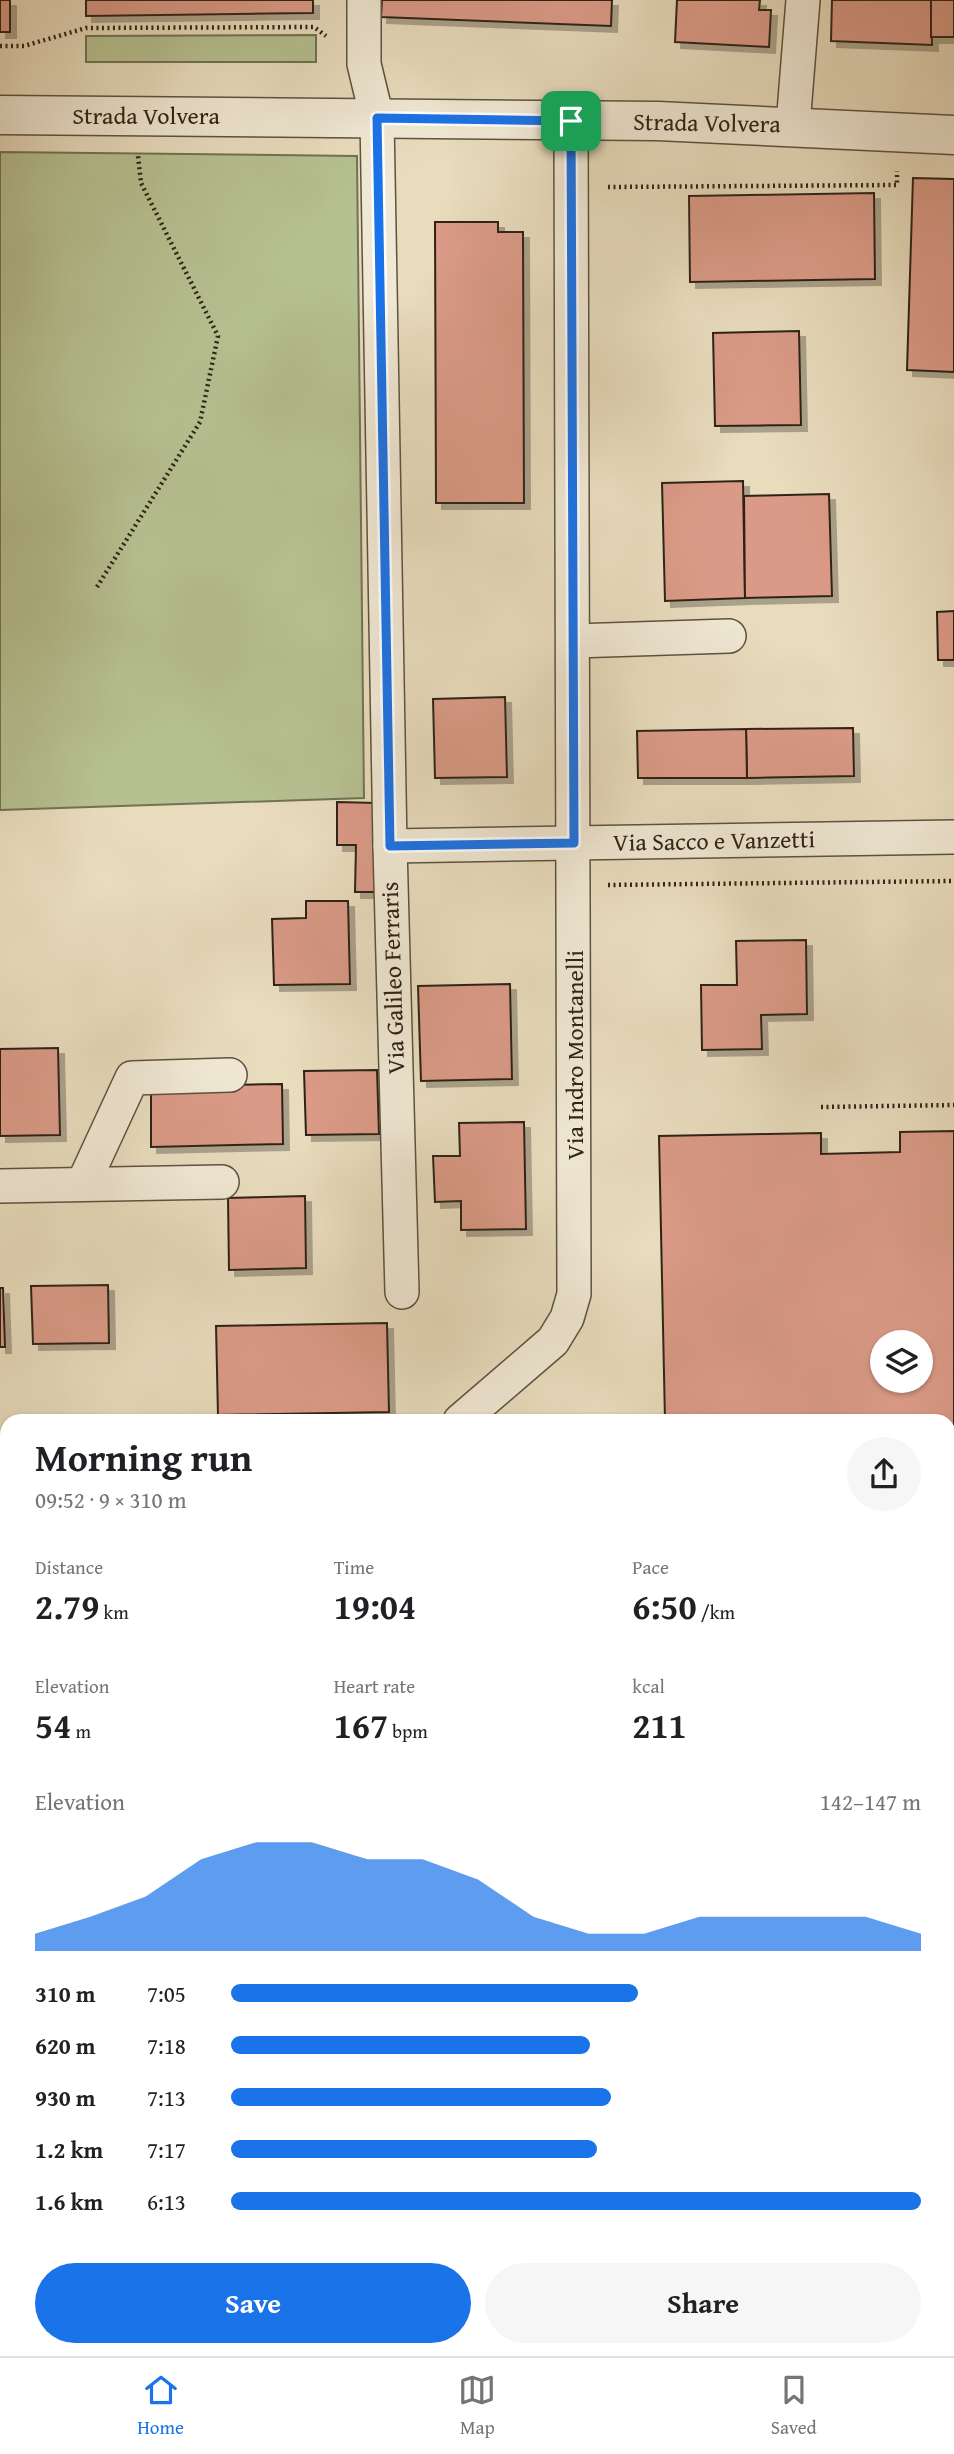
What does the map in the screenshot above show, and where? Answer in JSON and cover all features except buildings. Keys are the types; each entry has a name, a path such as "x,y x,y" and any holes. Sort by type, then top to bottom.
{"street":[{"path":"364,0 364,64 377,118"},
{"path":"793,125 803,0"},
{"name":"Strada Volvera","path":"0,115 793,125 954,135"},
{"name":"Via Galileo Ferraris","path":"377,118 390,846 402,1292"},
{"name":"Via Indro Montanelli","path":"468,1414 553,1341 567,1318 574,1294 571,121"},
{"path":"574,642 729,636"},
{"name":"Via Sacco e Vanzetti","path":"390,846 954,837"},
{"path":"83,1184 132,1078 230,1075"},
{"path":"0,1186 222,1182"}],"path":[{"path":"0,46 24,46 86,28 314,27 364,64"},
{"path":"97,587 200,422 218,336 141,183 136,145"},
{"path":"604,187 897,185 898,165"},
{"path":"604,885 954,881"},
{"path":"821,1107 954,1105"}],"green space":[{"path":"316,35 316,62 86,62 86,36"},
{"path":"0,152 357,156 364,798 0,810"}],"route":[{"path":"377,118 571,121 574,843 390,846 377,118"}]}
